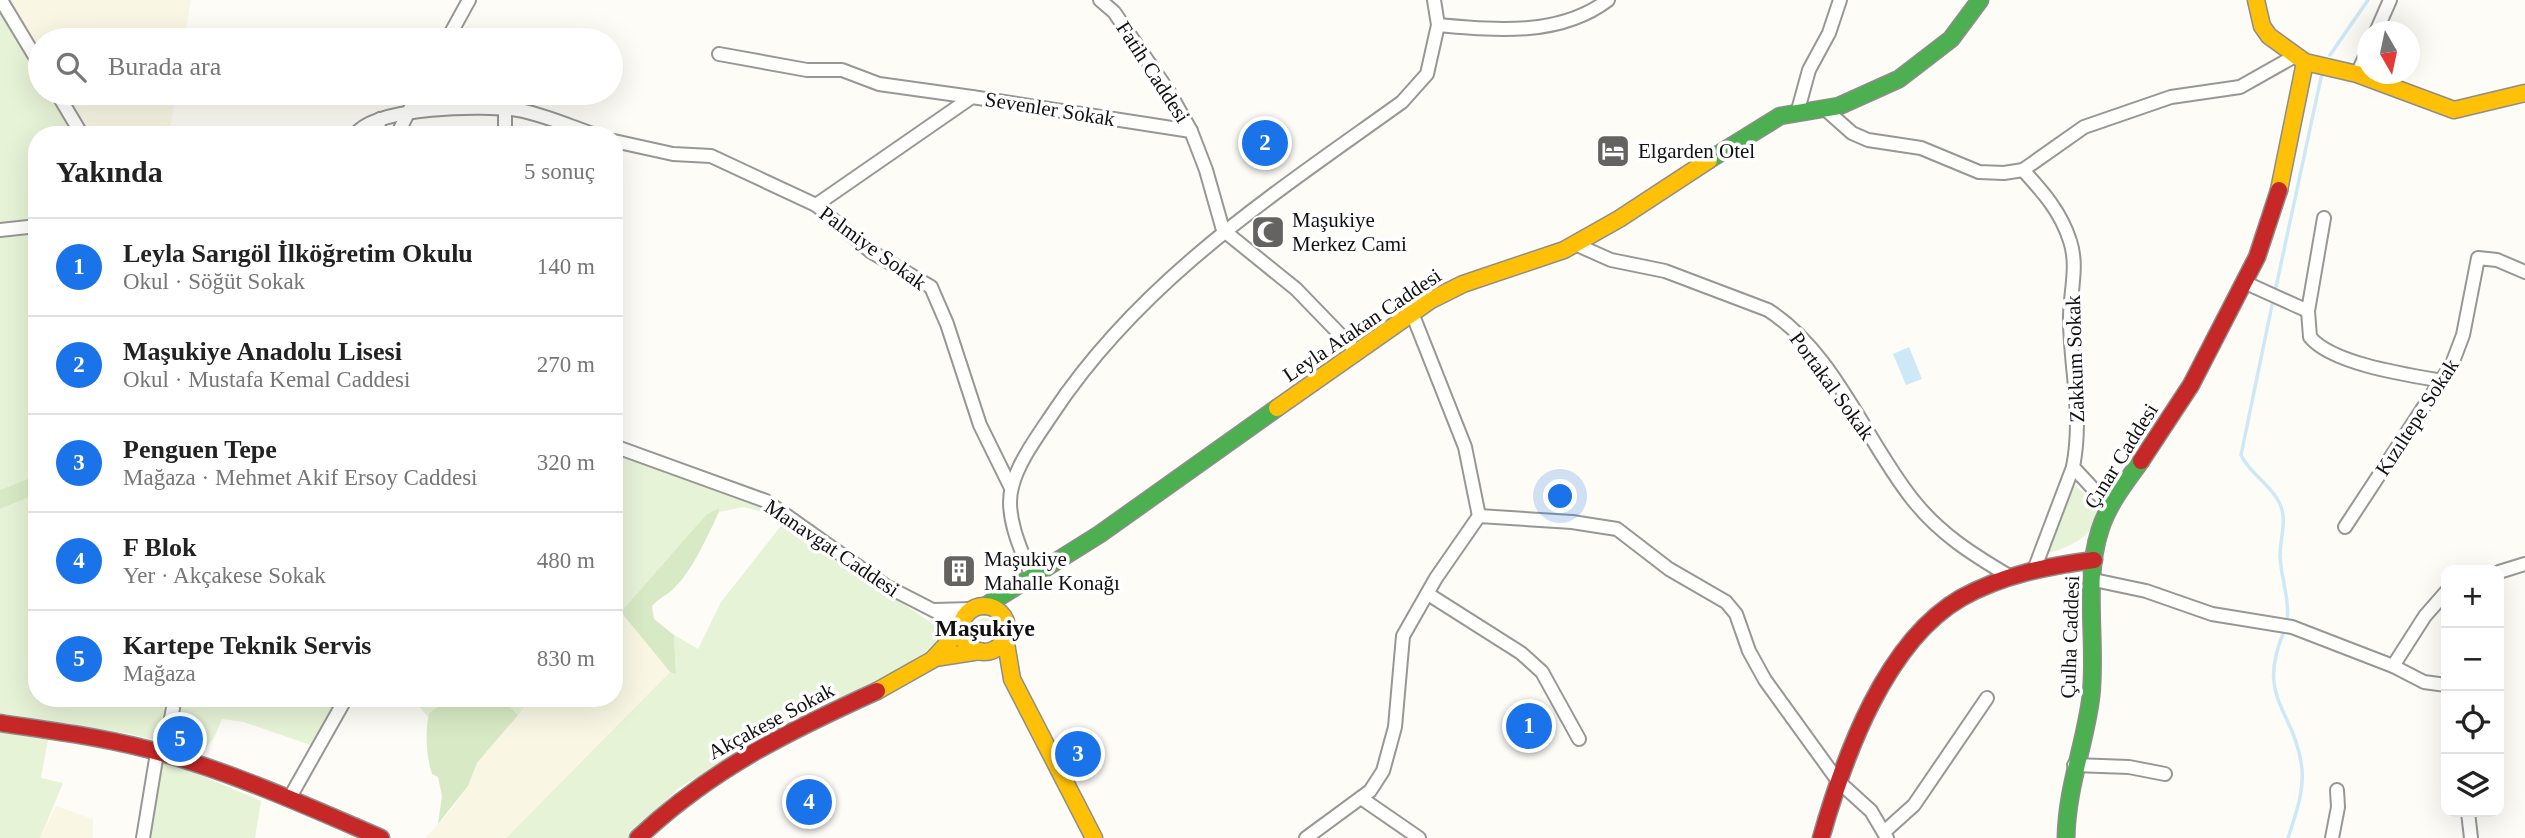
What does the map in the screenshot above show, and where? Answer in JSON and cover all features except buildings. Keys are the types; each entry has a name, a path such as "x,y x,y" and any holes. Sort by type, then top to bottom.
{"main road":[{"name":"Leyla Atakan Caddesi","path":"1033,579 1112,527 1356,351 1461,282 1520,268 1575,244 1766,124 1798,110 1825,109 1878,89 1937,51 1980,0"},
{"path":"2256,0 2262,26 2269,36 2300,59 2357,74"},
{"name":"Çınar Caddesi","path":"2094,560 2096,542 2110,507 2191,385 2246,283 2271,224 2278,197 2300,59"},
{"path":"2384,84 2454,110 2525,93"},
{"path":"1821,838 1838,781 1878,697 1923,628 1960,599 2009,576 2034,569 2094,560"},
{"name":"Çulha Caddesi","path":"2066,838 2067,802 2091,696 2094,560"},
{"path":"935,659 979,608 1033,579"},
{"path":"1033,579 1012,602 1004,619 1012,679 1094,838"},
{"path":"979,608 995,609 1004,619"},
{"path":"962,627 966,643 983,651 1012,679"},
{"path":"935,659 995,649 1005,638"},
{"name":"Akçakese Sokak","path":"638,838 673,804 713,776 800,725 887,688 935,659"},
{"path":"0,723 94,738 161,753 289,799 381,838"}],"street":[{"path":"1,0 28,45"},
{"path":"454,28 469,0"},
{"name":"Fatih Caddesi","path":"1100,0 1122,23 1177,103 1206,170 1223,230"},
{"path":"1033,579 1014,525 1011,488 1037,438 1086,366 1142,304 1223,230 1402,102 1427,74 1438,25 1434,0"},
{"path":"1438,25 1498,30 1565,23 1608,0"},
{"path":"1798,110 1809,70 1829,33 1840,0"},
{"path":"2381,21 2390,0"},
{"path":"719,54 807,70 842,70 879,84 972,97"},
{"path":"1825,109 1852,133 1868,140 1921,148 1979,172 2004,173 2023,170 2084,127 2171,97 2240,87 2300,59"},
{"name":"Sevenler Sokak","path":"816,205 972,97 1191,131"},
{"path":"64,105 77,126"},
{"path":"401,126 411,105"},
{"path":"363,126 380,119 439,109 519,110 568,126"},
{"path":"505,110 505,126"},
{"path":"378,126 380,119"},
{"name":"Palmiye Sokak","path":"623,143 673,154 711,156 816,205 870,251 931,287 947,324 980,425 1011,488"},
{"name":"Zakkum Sokak","path":"2023,170 2056,209 2073,251 2070,325 2079,405 2073,467 2034,569"},
{"path":"2324,218 2308,311 2310,337 2324,349 2371,367 2443,381"},
{"path":"0,230 28,227"},
{"path":"1223,230 1296,289 1356,351"},
{"name":"Portakal Sokak","path":"1575,244 1611,260 1665,271 1768,310 1783,320 1812,351 1887,464 1936,527 1959,545 2009,576"},
{"name":"Kızıltepe Sokak","path":"2345,527 2443,381 2458,353 2478,258 2497,260 2525,272"},
{"path":"2246,283 2308,311"},
{"path":"1306,838 1376,784 1389,755 1395,727 1404,636 1427,594 1479,516 1465,447 1412,313"},
{"name":"Manavgat Caddesi","path":"623,449 766,501 886,586 962,627"},
{"path":"2073,467 2110,507"},
{"path":"1479,516 1617,528 1669,569 1726,601 1736,614 1749,651 1765,680 1838,781 1864,803 1885,835 1914,805 1987,698"},
{"path":"2504,570 2525,564"},
{"path":"2094,580 2146,591 2212,614 2286,626 2393,666 2424,682 2441,684"},
{"path":"1427,594 1521,653 1542,672 1579,740"},
{"path":"2393,666 2425,616 2441,598"},
{"path":"930,611 979,608"},
{"path":"143,838 173,707"},
{"path":"289,799 341,707"},
{"path":"2074,765 2129,767 2165,774"},
{"path":"2332,838 2337,790"},
{"path":"1361,798 1419,838"},
{"path":"2469,817 2471,838"}],"shaded area":[{"path":"7,0 191,0 186,28 28,28 28,35"},
{"path":"70,105 174,105 170,126 83,126"},
{"path":"623,614 670,672 506,838 425,838 452,809 468,786 477,763 524,707 623,707"},
{"path":"56,806 93,819 93,838 40,838"}],"green space":[{"path":"0,9 28,56 28,105 58,105 71,126 28,126 28,222 0,224"},
{"path":"28,234 28,479 0,490 0,236"},
{"path":"623,458 713,486 770,511 768,514 744,507 719,512 717,508 707,514 651,582 623,610"},
{"path":"28,479 28,498 0,509 0,490"},
{"path":"2073,484 2098,505 2095,523 2090,531 2074,543 2048,553"},
{"path":"28,498 28,707 335,707 313,746 244,722 222,719 214,738 202,752 130,734 0,713 0,509"},
{"path":"718,508 719,512 689,570 674,588 652,606 654,619 674,635 676,674 670,672 623,614 623,610 707,514"},
{"path":"784,522 946,633 895,672 859,690 799,713 789,722 679,788 628,838 506,838 670,672 676,673 674,635 698,649 721,602"},
{"path":"981,618 989,618 996,625 996,633 989,640 981,640 974,633 974,625"},
{"path":"420,707 438,707 429,713 428,717"},
{"path":"438,707 510,707 518,715 477,763 468,786 438,824 442,796 438,777 432,774 427,752 429,713"},
{"path":"510,707 525,707 518,715"},
{"path":"0,732 48,740 41,778 63,783 40,838 0,838"},
{"path":"163,763 193,772 261,801 255,838 150,838"}],"water":[{"path":"1909,347 1922,379 1906,385 1893,354"}],"waterway":[{"path":"2330,55 2368,0"},
{"path":"2276,287 2322,73"},
{"path":"2272,305 2241,455 2282,508 2280,556 2287,622"},
{"path":"2285,629 2277,653 2275,688 2298,748 2302,769 2302,787 2288,838"}],"traffic: fast":[{"path":"1709,160 1780,116 1839,106 1899,79 1951,39 1980,0"},
{"path":"985,606 1100,534 1277,408"},
{"path":"2066,838 2069,801 2091,696 2091,591 2095,550 2108,511 2141,461"}],"traffic: slow":[{"path":"2256,0 2262,26 2269,36 2305,62 2357,74 2454,110 2525,93"},
{"path":"2279,190 2305,62"},
{"path":"1277,408 1431,300 1463,284 1564,250 1619,219 1709,160"},
{"path":"984,606 1000,613 1007,629 1000,645 984,652 968,645 961,629 968,613 984,606"},
{"path":"877,691 932,660 961,629"},
{"path":"1005,637 1012,679 1094,838"},
{"path":"935,658 980,651"}],"traffic: jam":[{"path":"2141,461 2191,385 2257,257 2279,190"},
{"path":"1821,838 1855,738 1871,704 1910,643 1934,618 1961,598 2009,577 2094,560"},
{"path":"638,838 693,792 751,754 877,691"},
{"path":"0,723 111,741 207,767 381,838"}],"place":[{"name":"Maşukiye Anadolu Lisesi","path":"1265,143"},
{"name":"Elgarden Otel","path":"1613,151"},
{"name":"Maşukiye Merkez Cami","path":"1268,232"},
{"name":"Maşukiye Mahalle Konağı","path":"959,571"},
{"name":"Leyla Sarıgöl İlköğretim Okulu","path":"1529,726"},
{"name":"Kartepe Teknik Servis","path":"180,739"},
{"name":"Penguen Tepe","path":"1078,754"},
{"name":"F Blok","path":"809,802"}],"district":[{"name":"Maşukiye","path":"985,628"}]}
